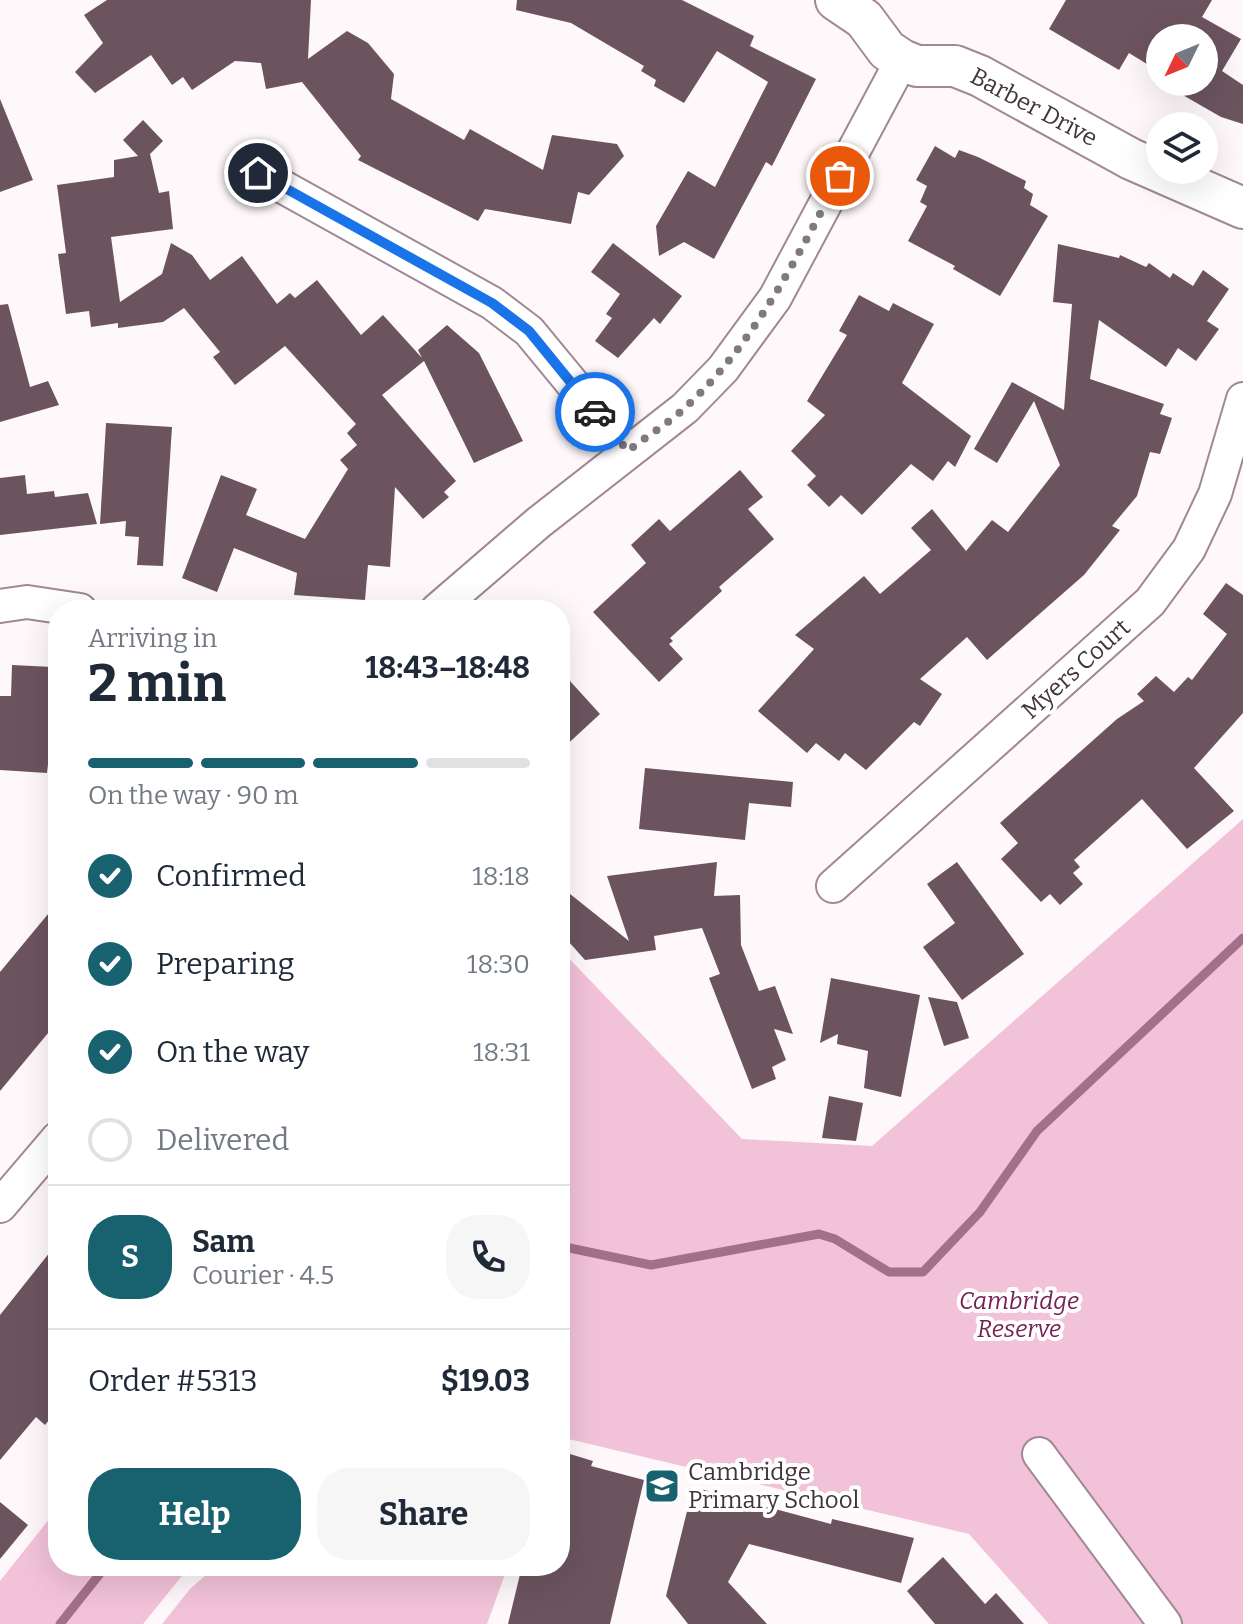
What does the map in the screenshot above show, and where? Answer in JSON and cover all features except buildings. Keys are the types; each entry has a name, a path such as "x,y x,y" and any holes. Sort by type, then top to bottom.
{"street":[{"path":"449,600 628,451 685,408 754,331 775,298 902,60 887,50 864,19 836,0"},
{"name":"Barber Drive","path":"902,60 917,66 955,66 980,76 1131,159 1243,208"},
{"path":"258,173 492,303 529,331 628,451"},
{"name":"Myers Court","path":"833,886 1150,602 1189,549 1215,494 1243,399"},
{"path":"0,606 27,602 48,605"},
{"path":"0,1206 48,1150"},
{"path":"1039,1454 1165,1624"}],"green space":[{"name":"Cambridge Reserve","path":"1243,819 1243,1624 1049,1624 969,1534 570,1439 570,959 742,1139 872,1146"},
{"path":"48,1521 48,1576 182,1576 143,1624 0,1624 0,1581"},
{"path":"205,1576 504,1576 487,1624 162,1624"}],"waterway":[{"path":"570,1248 651,1265 819,1234 835,1239 889,1272 923,1272 980,1212 1037,1131 1243,938"},
{"path":"60,1624 98,1576"}],"way so far":[{"path":"595,412 628,451 685,408 754,331 840,176"}],"place":[{"name":"Cambridge Primary School","path":"662,1486"}],"route":[{"path":"258,173 492,303 529,331 595,412"}]}
